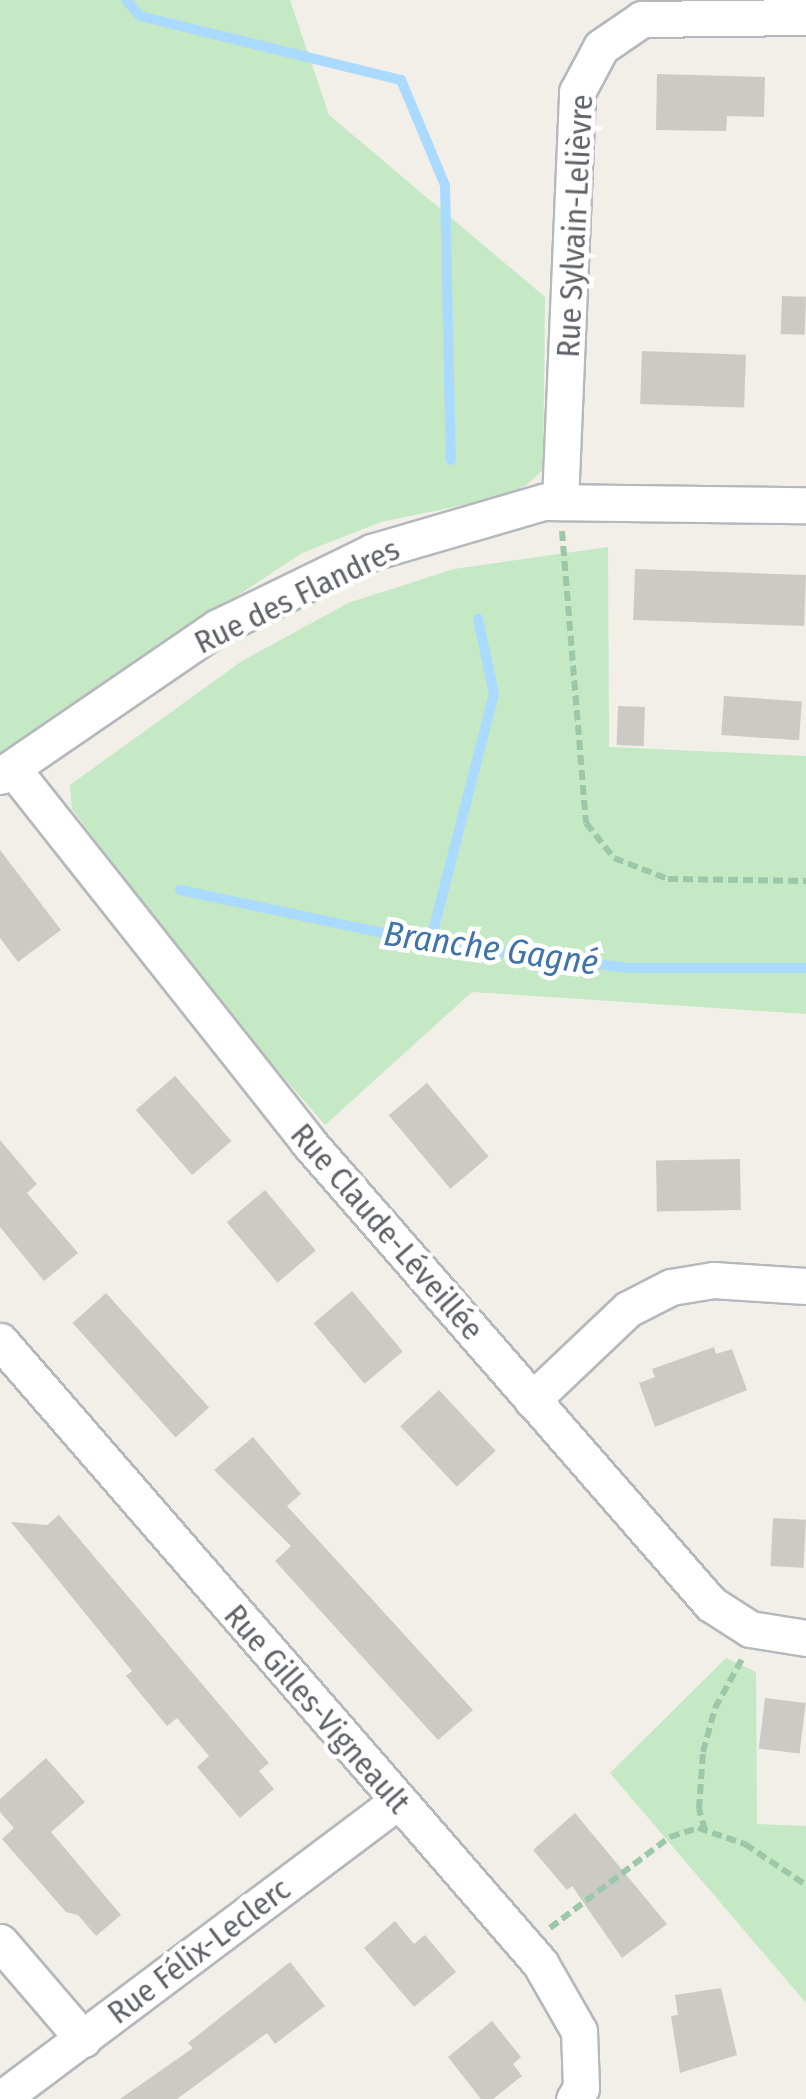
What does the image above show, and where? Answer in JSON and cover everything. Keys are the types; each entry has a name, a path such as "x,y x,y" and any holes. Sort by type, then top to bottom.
{"street":[{"name":"Rue Sylvain-Lelièvre","path":"560,502 577,92 601,47 642,19 806,17"},
{"name":"Rue des Flandres","path":"6,772 218,627 372,552 560,502 806,505"},
{"name":"Rue Claude-Léveillée","path":"6,772 297,1128 711,1604 750,1629 806,1638"},
{"path":"532,1400 628,1309 671,1287 713,1280 806,1286"},
{"name":"Rue Gilles-Vigneault","path":"0,1340 396,1802 526,1947 579,2032 581,2088 574,2099"},
{"name":"Rue Félix-Leclerc","path":"1,2099 396,1802"},
{"path":"0,1942 82,2039"}],"path":[{"path":"560,502 586,824 614,858 668,879 806,881"},
{"path":"704,1830 699,1810 703,1752 750,1629"},
{"path":"526,1947 670,1837 704,1830 746,1844 806,1884"}],"green space":[{"path":"0,0 290,0 329,115 545,297 543,470 526,485 506,496 381,522 302,553 0,753"},
{"path":"608,547 609,747 806,756 806,1014 472,992 325,1125 186,964 72,809 70,785 242,661 348,603 454,569"},
{"path":"726,1658 756,1672 757,1824 806,1826 806,2003 610,1773"}],"building":[{"path":"657,74 765,77 764,117 727,116 726,131 656,130"},
{"path":"782,296 806,297 805,335 781,334"},
{"path":"642,351 746,355 744,408 640,404"},
{"path":"635,569 806,575 804,626 633,620"},
{"path":"724,696 802,701 799,740 721,735"},
{"path":"618,706 645,707 644,746 617,745"},
{"path":"0,850 61,930 18,962 0,938"},
{"path":"175,1076 231,1141 192,1175 136,1110"},
{"path":"427,1083 489,1157 450,1189 389,1115"},
{"path":"0,1140 37,1184 27,1193 78,1253 44,1281 0,1227"},
{"path":"740,1159 741,1210 657,1211 656,1160"},
{"path":"265,1190 316,1251 277,1283 227,1222"},
{"path":"352,1291 403,1352 364,1384 314,1323"},
{"path":"106,1293 209,1407 176,1438 73,1323"},
{"path":"714,1347 716,1354 732,1349 747,1390 655,1427 639,1383 655,1377 652,1369"},
{"path":"439,1390 496,1451 457,1487 400,1426"},
{"path":"253,1437 301,1494 287,1506 473,1710 438,1740 275,1561 291,1546 214,1470"},
{"path":"59,1515 269,1763 259,1771 274,1789 240,1818 197,1767 209,1756 177,1718 167,1726 126,1676 132,1671 11,1522 47,1525"},
{"path":"773,1518 806,1520 803,1568 770,1566"},
{"path":"765,1698 806,1703 799,1754 759,1749"},
{"path":"46,1758 85,1802 51,1832 121,1915 96,1936 78,1915 66,1912 2,1839 14,1828 0,1812 0,1799"},
{"path":"575,1813 667,1924 622,1958 572,1886 567,1890 533,1850"},
{"path":"395,1921 414,1944 425,1935 456,1972 414,2007 364,1948"},
{"path":"290,1962 325,2006 275,2044 267,2033 177,2099 120,2099 193,2048 188,2043"},
{"path":"721,1988 737,2055 680,2073 671,2016 678,2015 675,1995"},
{"path":"492,2021 521,2057 513,2064 522,2076 493,2099 481,2099 448,2057"}],"waterway":[{"path":"126,0 140,16 401,80 445,185 451,460"},
{"path":"430,943 494,694 478,619"},
{"name":"Branche Gagné","path":"180,890 430,943 628,968 806,968"}]}
